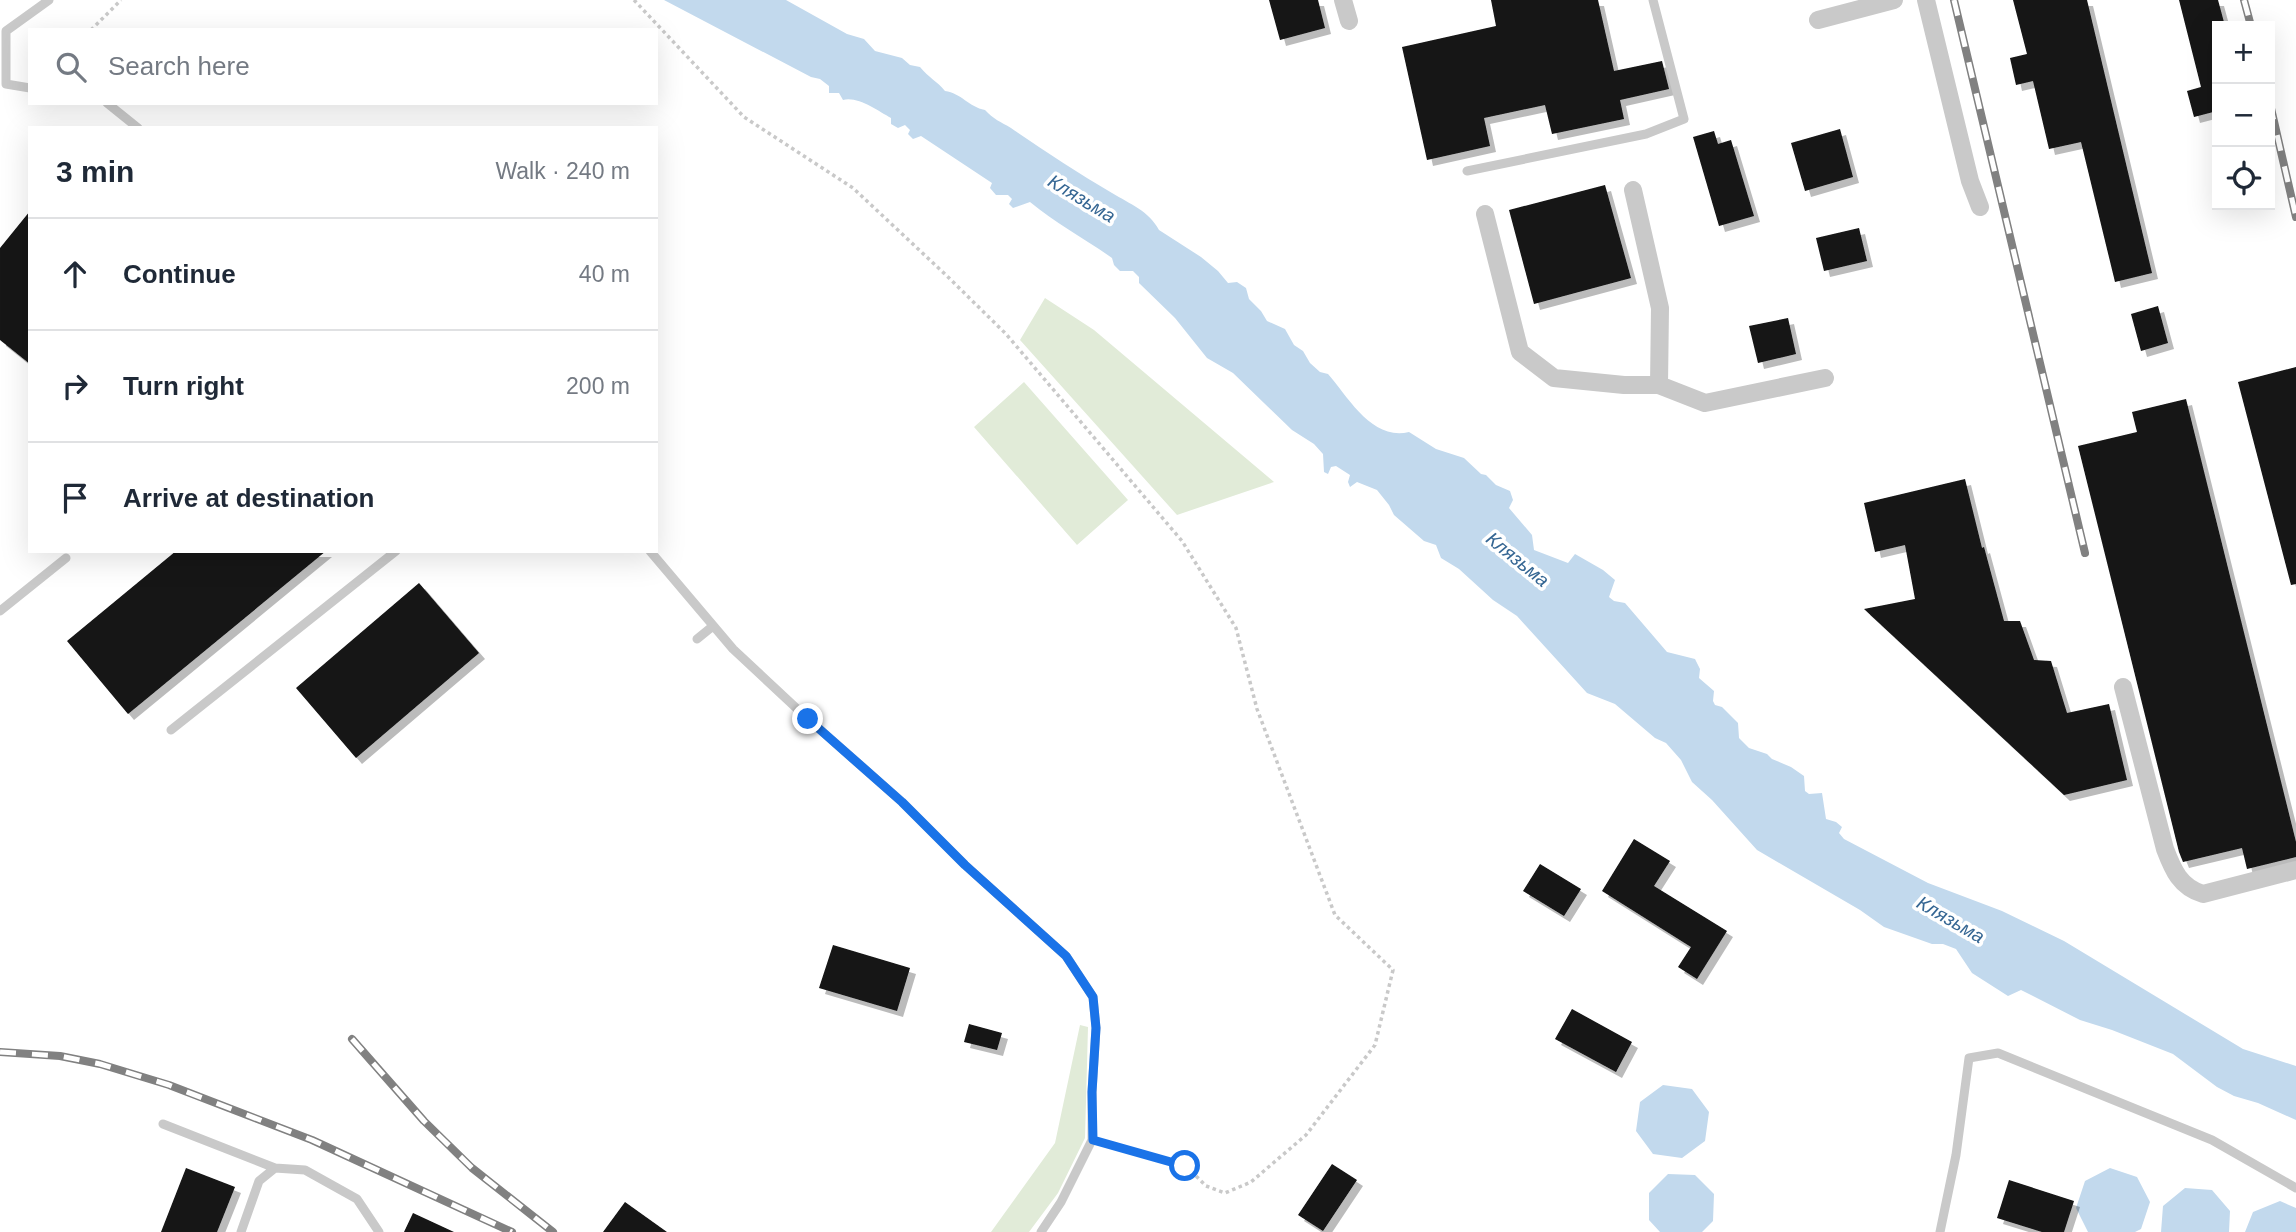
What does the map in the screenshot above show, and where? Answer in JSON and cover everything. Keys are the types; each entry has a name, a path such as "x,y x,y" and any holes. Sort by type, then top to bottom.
{"street":[{"path":"1343,0 1349,21"},
{"path":"1818,20 1894,0"},
{"path":"1926,0 1970,181 1980,207"},
{"path":"1633,190 1660,308 1660,386"},
{"path":"1485,214 1520,352 1554,378 1660,386 1705,403 1825,378"},
{"path":"2123,687 2165,849 2171,864 2189,890 2203,894 2296,870"}],"lane":[{"path":"28,88 3,87 6,31 49,0"},
{"path":"1467,171 1646,134 1684,119 1653,0"},
{"path":"109,105 136,126"},
{"path":"171,730 393,553"},
{"path":"652,553 733,649 1066,956 1093,997 1096,1028 1092,1092 1093,1140 1061,1202 1041,1232"},
{"path":"0,611 66,558"},
{"path":"696,639 713,626"},
{"path":"1940,1232 1956,1155 1969,1058 1998,1054 2212,1140 2296,1188"},
{"path":"163,1124 275,1168 305,1170 357,1199 379,1232"},
{"path":"241,1232 259,1181 275,1168"}],"path":[{"path":"93,28 121,0"},
{"path":"634,0 744,117 853,188 1006,334 1182,541 1236,628 1257,709 1335,915 1393,970 1375,1045 1306,1135 1251,1182 1225,1193 1206,1186 1185,1166 1093,1140"}],"green space":[{"path":"1045,298 1094,330 1274,482 1177,515 1020,340"},
{"path":"1024,382 1128,500 1077,545 974,427"},
{"path":"1080,1025 1088,1027 1085,1138 1058,1193 1029,1232 991,1232 1055,1143"}],"water":[{"name":"Клязьма","path":"664,0 786,0 847,34 864,39 875,51 902,58 910,65 920,67 945,91 985,110 1061,162 1138,209 1155,223 1159,230 1201,257 1228,283 1237,282 1246,288 1249,299 1267,321 1285,329 1294,345 1303,351 1310,363 1320,372 1328,374 1362,415 1373,424 1396,433 1409,432 1436,449 1464,458 1496,485 1510,491 1513,500 1509,508 1532,535 1534,550 1568,563 1575,554 1615,580 1609,597 1625,603 1667,652 1695,659 1700,669 1699,678 1714,691 1715,705 1722,707 1738,723 1739,738 1749,748 1767,754 1804,776 1805,791 1809,794 1822,793 1826,819 1842,827 1839,833 1844,839 1928,883 2002,911 2064,941 2243,1049 2296,1066 2296,1120 2217,1087 2173,1054 2080,1020 2021,990 2008,996 1972,973 1956,949 1943,944 1932,944 1884,927 1757,850 1692,782 1681,760 1666,743 1655,738 1615,704 1587,693 1517,616 1493,600 1459,569 1441,558 1436,545 1424,541 1394,515 1377,490 1357,482 1350,487 1350,475 1336,466 1331,467 1328,474 1324,472 1323,454 1314,444 1292,430 1233,373 1207,358 1175,318 1139,283 1139,277 1133,271 1120,271 1112,258 1030,202 1013,208 1009,204 1012,199 1008,195 996,195 990,188 992,183 921,136 913,139 905,125 898,128 891,124 891,118 868,105 855,100 843,100 839,93 829,93 829,86 820,79 811,77"},
{"path":"1663,1085 1692,1089 1709,1112 1705,1141 1682,1158 1653,1154 1636,1131 1640,1102"},
{"path":"2110,1168 2137,1177 2150,1202 2141,1229 2135,1232 2088,1232 2076,1208 2085,1181"},
{"path":"1668,1174 1695,1175 1714,1194 1713,1221 1702,1232 1660,1232 1649,1220 1649,1193"},
{"path":"2185,1188 2212,1190 2230,1211 2229,1232 2161,1232 2163,1206"},
{"path":"2280,1201 2296,1208 2296,1232 2245,1232 2253,1212"}],"building":[{"path":"1269,0 1318,0 1325,28 1280,40"},
{"path":"1491,0 1598,0 1614,71 1662,61 1669,89 1620,100 1624,119 1552,134 1545,105 1484,118 1490,146 1427,160 1402,47 1496,26"},
{"path":"2013,0 2087,0 2152,273 2115,282 2081,142 2049,149 2033,81 2016,85 2010,58 2027,54"},
{"path":"2179,0 2218,0 2224,21 2212,21 2212,112 2194,117 2187,91 2201,87"},
{"path":"1840,129 1853,177 1805,191 1791,143"},
{"path":"1714,131 1718,144 1731,140 1754,216 1719,226 1693,137"},
{"path":"1605,185 1631,278 1534,304 1509,210"},
{"path":"28,213 28,362 0,340 0,248"},
{"path":"1859,228 1867,261 1824,271 1816,238"},
{"path":"2158,306 2168,343 2141,351 2131,314"},
{"path":"1788,318 1796,354 1758,363 1749,326"},
{"path":"2296,367 2296,584 2291,585 2238,382"},
{"path":"2186,399 2296,842 2296,857 2247,869 2242,848 2183,862 2179,852 2078,446 2137,432 2132,412"},
{"path":"1965,479 2004,621 2020,621 2034,660 2051,661 2067,713 2109,704 2127,780 2064,795 1864,609 1915,599 1905,545 1875,552 1864,503"},
{"path":"174,553 324,553 128,714 67,641"},
{"path":"419,583 479,653 356,758 296,688"},
{"path":"1634,839 1670,861 1654,886 1727,931 1697,979 1678,967 1691,947 1602,891"},
{"path":"1540,864 1581,889 1564,916 1523,891"},
{"path":"833,945 910,968 897,1011 819,988"},
{"path":"1572,1009 1632,1042 1616,1072 1555,1039"},
{"path":"969,1024 1002,1033 997,1050 964,1042"},
{"path":"1332,1164 1357,1180 1323,1231 1298,1215"},
{"path":"186,1168 235,1187 217,1232 161,1232"},
{"path":"2009,1180 2074,1201 2064,1232 2042,1232 1997,1218"},
{"path":"625,1202 667,1232 603,1232"},
{"path":"413,1213 454,1232 404,1232"}],"railway":[{"path":"1954,0 2085,553"},
{"path":"2244,0 2250,21"},
{"path":"2275,126 2296,217"},
{"path":"352,1039 424,1121 472,1168 553,1232"},
{"path":"0,1052 60,1056 100,1064 169,1085 312,1140 512,1232"}],"route":[{"path":"808,719 902,802 965,865 1037,927 1066,956 1093,997 1096,1028 1092,1092 1093,1140 1185,1166"}]}
